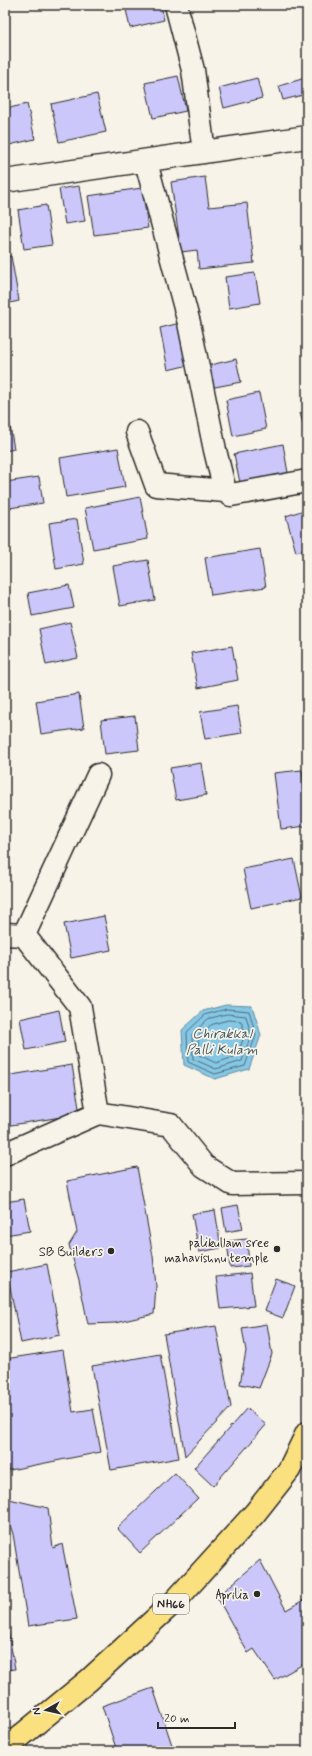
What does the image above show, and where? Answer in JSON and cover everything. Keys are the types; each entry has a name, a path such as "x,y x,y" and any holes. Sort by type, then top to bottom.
{"highway":[{"name":"NH66","path":"5,1749 89,1680 176,1600 255,1513 289,1470 307,1433"}],"street":[{"path":"176,5 193,70 204,152"},
{"path":"5,181 146,162 307,137"},
{"path":"146,162 189,324 225,491"},
{"path":"137,432 156,485 225,491 231,494 307,481"},
{"path":"98,775 14,935 80,1006 98,1113"},
{"path":"5,1154 98,1113 172,1125 204,1166 232,1184 307,1183"}],"water":[{"name":"Chirakkal Palli Kulam","path":"226,1005 252,1006 261,1035 249,1069 215,1079 184,1065 182,1030 203,1011"}],"building":[{"path":"125,5 161,5 164,20 130,28"},
{"path":"178,76 186,111 153,118 145,83"},
{"path":"257,78 262,98 224,108 219,88"},
{"path":"305,78 307,94 283,100 279,86"},
{"path":"97,94 106,132 59,142 51,104"},
{"path":"27,104 35,139 5,146 5,109"},
{"path":"205,177 209,207 247,203 254,263 199,269 197,250 181,252 171,182"},
{"path":"79,186 85,221 65,224 59,189"},
{"path":"142,188 148,228 94,235 88,196"},
{"path":"46,205 52,245 24,249 18,210"},
{"path":"5,214 10,238 5,239"},
{"path":"11,256 19,301 5,304 5,257"},
{"path":"255,273 260,303 229,308 225,277"},
{"path":"184,322 193,364 168,370 160,328"},
{"path":"236,359 241,382 210,388 206,366"},
{"path":"259,393 266,429 233,436 226,400"},
{"path":"307,411 307,438 300,413"},
{"path":"5,420 9,420 14,449 5,451"},
{"path":"283,444 288,473 240,483 234,454"},
{"path":"118,448 125,487 66,497 60,458"},
{"path":"39,477 43,503 9,508 6,482"},
{"path":"140,497 148,539 93,549 85,508"},
{"path":"307,509 307,549 296,552 286,516"},
{"path":"77,519 84,564 56,569 49,523"},
{"path":"260,549 266,587 211,595 205,558"},
{"path":"148,560 155,600 120,606 113,566"},
{"path":"69,585 74,608 32,616 28,593"},
{"path":"70,622 78,658 46,665 39,629"},
{"path":"232,646 238,680 198,688 191,653"},
{"path":"79,694 84,728 41,734 36,701"},
{"path":"237,706 242,733 205,739 200,712"},
{"path":"135,716 139,750 105,754 101,720"},
{"path":"201,763 206,795 176,800 170,768"},
{"path":"302,770 305,795 307,794 307,826 281,829 274,773"},
{"path":"294,859 302,897 251,908 243,869"},
{"path":"104,916 111,950 71,958 64,924"},
{"path":"59,1010 65,1042 26,1050 20,1019"},
{"path":"72,1065 80,1114 5,1126 5,1076"},
{"name":"SB Builders","path":"137,1167 153,1256 156,1286 154,1314 115,1323 88,1324 79,1280 69,1245 77,1232 67,1181"},
{"path":"24,1199 30,1231 5,1235 5,1202"},
{"path":"238,1205 243,1229 226,1232 222,1208"},
{"path":"215,1210 221,1248 199,1252 192,1214"},
{"path":"247,1239 249,1266 230,1268 227,1241"},
{"path":"47,1264 60,1335 21,1343 7,1272"},
{"path":"250,1273 254,1306 220,1309 216,1277"},
{"path":"276,1279 295,1286 283,1318 264,1311"},
{"path":"267,1324 272,1354 259,1388 240,1384 246,1351 242,1328"},
{"path":"216,1326 231,1407 185,1456 164,1334"},
{"path":"63,1350 73,1412 93,1409 101,1452 5,1471 5,1359"},
{"path":"160,1354 179,1458 111,1470 92,1366"},
{"path":"247,1408 266,1425 213,1486 194,1468"},
{"path":"175,1473 198,1498 140,1553 117,1528"},
{"path":"5,1498 48,1508 53,1548 62,1544 77,1619 28,1626 13,1534 5,1508"},
{"path":"260,1560 286,1610 307,1598 307,1662 275,1680 254,1649 248,1653 217,1597"},
{"path":"7,1624 15,1669 5,1670 5,1625"},
{"path":"153,1688 174,1751 117,1751 102,1706"}],"place":[{"name":"palikullam sree mahavishnu temple","path":"277,1249"},
{"name":"SB Builders","path":"111,1251"},
{"name":"Aprilia","path":"257,1594"}]}
